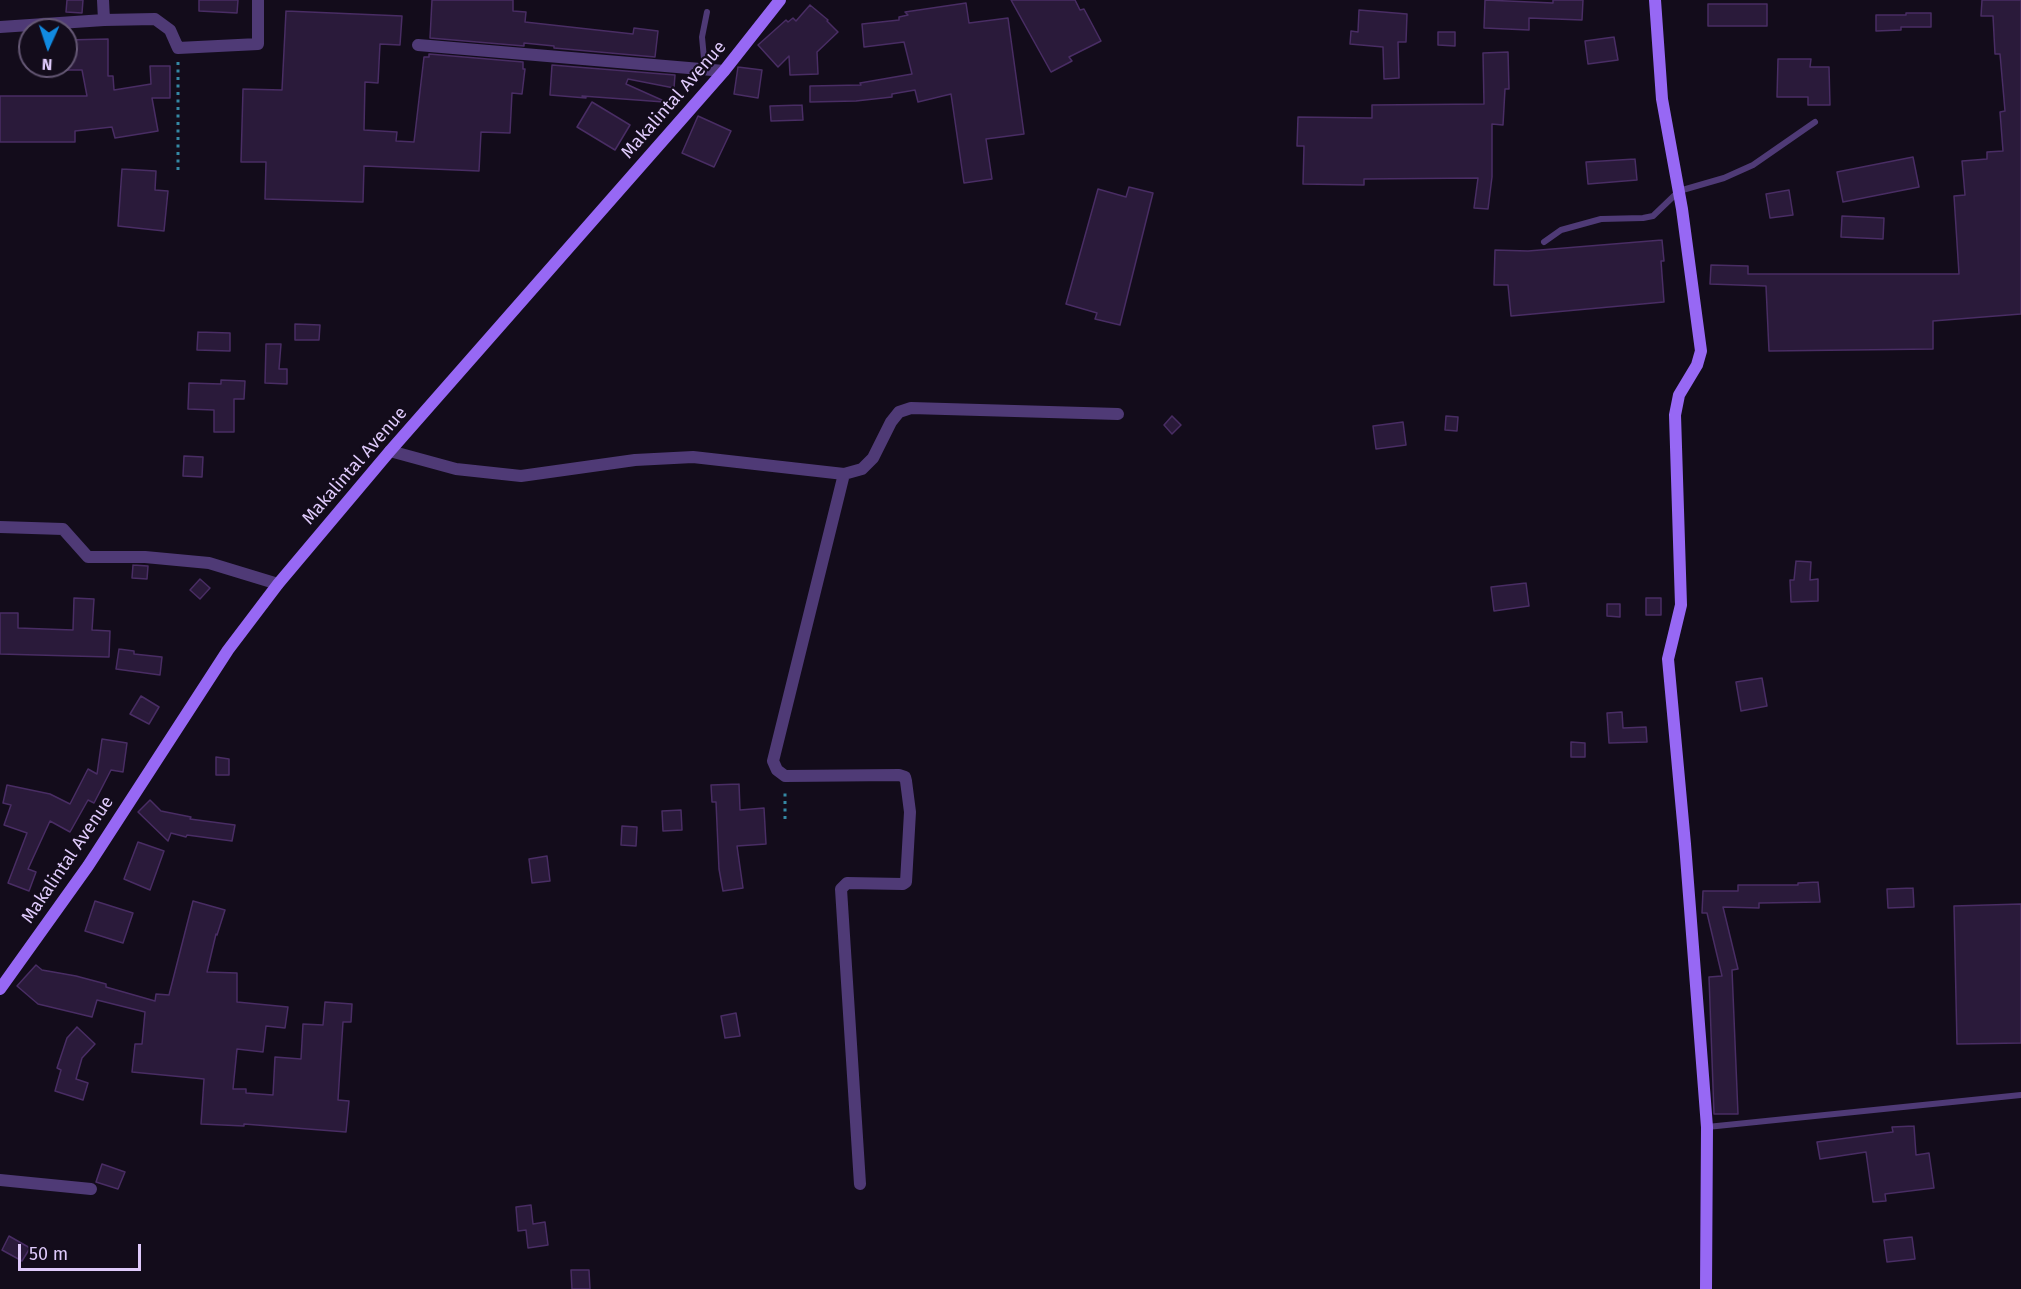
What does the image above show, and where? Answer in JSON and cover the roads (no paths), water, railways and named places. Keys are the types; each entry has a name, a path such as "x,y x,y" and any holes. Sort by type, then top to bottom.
{"street":[{"path":"103,0 104,20"},
{"path":"0,27 104,20 155,20 170,30 178,48 258,44 258,0"},
{"name":"Makalintal Avenue","path":"0,989 88,866 228,650 278,584 390,451 724,71 780,0"},
{"path":"1655,0 1662,99 1679,191 1701,351 1697,365 1679,395 1675,415 1681,605 1668,659 1707,1127 1707,1289"},
{"path":"418,45 724,71"},
{"path":"390,451 456,469 521,476 635,460 693,457 844,474 862,469 873,458 891,422 899,412 911,408 1118,414"},
{"path":"844,474 773,761 777,770 785,776 899,775 906,781 910,812 906,882 903,884 847,883 841,889 860,1184"},
{"path":"0,527 63,529 88,556 145,557 209,563 278,584"},
{"path":"0,1180 91,1189"}],"lane":[{"path":"705,69 702,37 707,12"},
{"path":"1544,242 1561,230 1601,219 1653,216 1679,191 1724,178 1753,165 1815,122"},
{"path":"1707,1127 2021,1095"}]}
